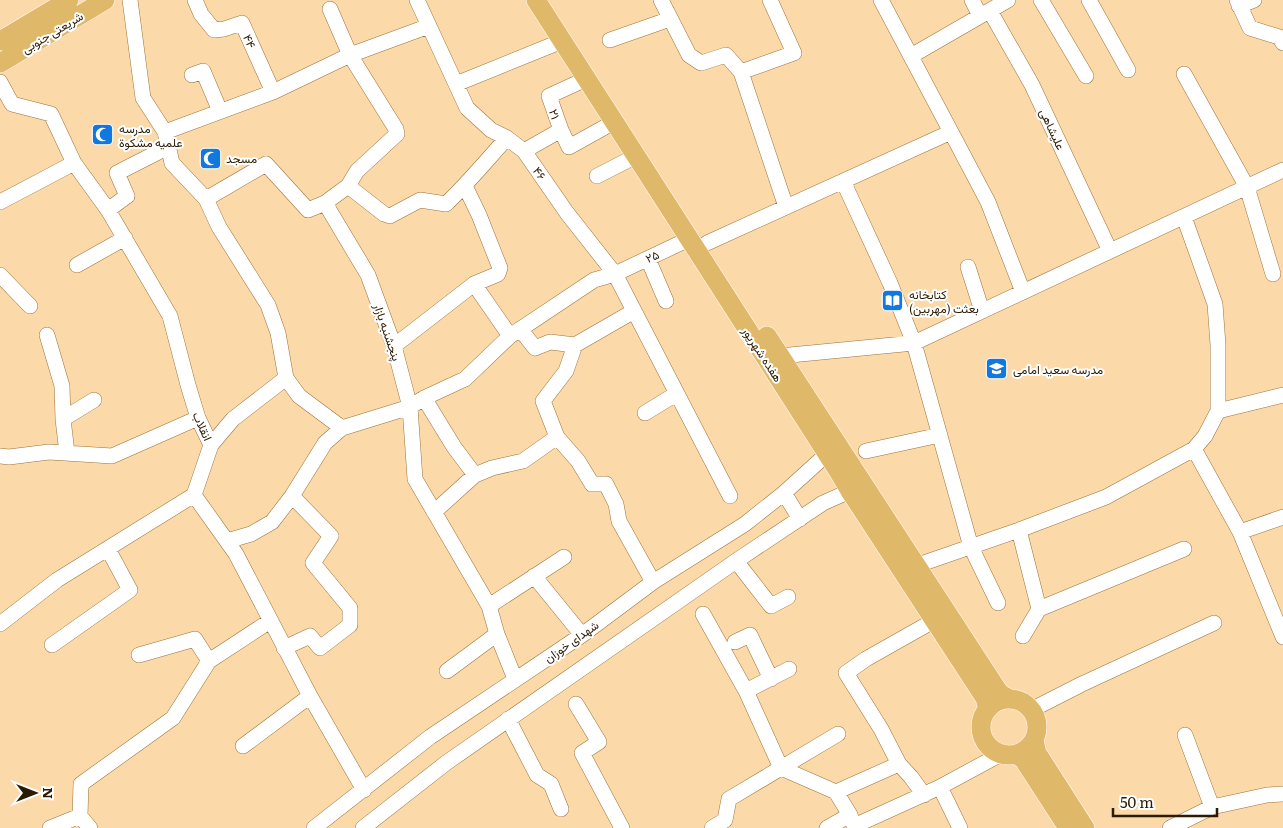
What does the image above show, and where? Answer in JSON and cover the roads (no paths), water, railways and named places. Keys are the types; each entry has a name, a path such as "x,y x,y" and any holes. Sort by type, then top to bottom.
{"main road":[{"name":"شریعتی جنوبی","path":"0,41 69,0"},
{"name":"شریعتی جنوبی","path":"0,63 105,0"},
{"name":"هفده شهریور","path":"536,0 636,156 780,356 998,691 1010,699"},
{"name":"هفده شهریور","path":"550,0 850,491 985,698 988,709"},
{"path":"1008,754 1027,749 1034,741 1037,733 1037,724 1031,710 1022,702 1010,699 995,703 988,709 983,717 982,735 986,743 993,750 1024,760 1068,828"},
{"path":"1034,741 1037,753 1085,828"}],"street":[{"path":"130,0 144,98 165,132 172,163 206,199 219,228 268,305 278,333 286,378 299,396 342,428 326,443 292,496 272,522 252,534 227,541"},
{"name":"۴۴","path":"195,0 201,14 214,30 242,23 273,92"},
{"path":"165,132 273,92 350,56 429,26 417,0"},
{"path":"661,0 689,56 701,63 726,56 741,72 786,207"},
{"path":"741,72 794,53 770,0"},
{"path":"882,0 988,202 1023,292"},
{"name":"علیشاهی","path":"972,0 985,14 1032,85 1110,251"},
{"path":"911,56 1008,0"},
{"path":"1041,0 1086,76"},
{"path":"1089,0 1128,70"},
{"path":"1254,0 1238,3 1250,28 1279,37 1283,43"},
{"path":"206,199 266,164 308,210 326,203 348,186 357,171 397,134 396,129 350,56 330,9"},
{"path":"610,40 670,19"},
{"name":"۴۶","path":"429,26 467,108 491,130 507,138 524,151 568,214 616,274 730,496"},
{"path":"456,84 562,41"},
{"path":"192,75 203,71 220,111"},
{"path":"1184,74 1248,187 1273,274"},
{"name":"۲۱","path":"524,151 561,130 549,96 586,79"},
{"name":"انقلاب","path":"0,82 12,104 50,114 74,163 108,210 170,316 198,418 211,445 194,495"},
{"path":"561,130 569,147 614,122"},
{"name":"۲۵","path":"342,428 410,407 424,398 465,379 515,332 594,280 616,274 648,259 786,207 951,132"},
{"path":"348,186 384,214 390,216 420,200 446,204 465,186 507,138"},
{"path":"108,210 127,196 117,173 168,147"},
{"path":"598,176 636,156"},
{"path":"0,202 74,163"},
{"path":"780,356 914,343 1283,170"},
{"path":"843,182 890,283 914,343 971,547 998,603"},
{"path":"394,346 474,284 498,274 500,268 465,186"},
{"name":"پنجشنبه بازار","path":"326,203 368,275 394,346 410,407 415,479 489,606 497,634 515,679"},
{"path":"915,566 1106,497 1194,448 1205,436 1218,411 1218,345 1215,304 1184,217"},
{"path":"77,265 125,238"},
{"path":"648,259 666,301"},
{"path":"968,267 982,311"},
{"path":"0,275 30,306"},
{"path":"474,284 515,332 535,348 550,342 575,345 634,311"},
{"path":"47,335 62,386 67,453"},
{"path":"575,345 566,372 543,401 557,437 578,461 592,484 606,484 616,504 619,521 653,582"},
{"path":"211,445 232,419 286,378"},
{"path":"645,413 676,394"},
{"path":"1218,411 1283,395"},
{"path":"424,398 454,447 475,475"},
{"path":"63,419 94,400"},
{"path":"0,456 9,457 49,452 112,456 198,418"},
{"path":"866,451 940,435"},
{"path":"434,512 475,475 492,468 523,461 557,437"},
{"path":"1194,448 1240,532 1283,638"},
{"name":"شهدای خوزان","path":"314,828 430,737 582,635 653,582 745,524 784,493 827,454"},
{"path":"363,828 378,823 446,763 736,561 823,503 850,491"},
{"path":"784,493 800,518"},
{"path":"0,624 57,580 194,495 236,554 310,696 364,790"},
{"path":"284,648 310,636 320,648 350,626 350,608 313,563 332,536 292,496"},
{"path":"1240,532 1283,517"},
{"path":"1019,530 1039,609"},
{"path":"52,645 130,590 108,549"},
{"path":"1023,636 1039,609 1184,549"},
{"path":"489,606 564,557"},
{"path":"736,561 771,606 788,597"},
{"path":"534,576 582,635"},
{"path":"703,614 746,691 781,768 836,792 853,823"},
{"path":"924,795 899,764 881,729 846,673 866,659 935,620"},
{"path":"90,828 80,816 81,784 173,718 209,661 270,621"},
{"path":"1031,710 1082,684 1214,623"},
{"path":"447,672 497,634"},
{"path":"735,642 750,635 771,679"},
{"path":"139,656 195,640 209,661"},
{"path":"746,691 789,669"},
{"path":"243,746 310,696"},
{"path":"576,704 599,742 582,753 622,828"},
{"path":"508,720 536,775 551,784 561,809"},
{"path":"712,828 724,820 729,799 838,734"},
{"path":"1185,736 1212,807"},
{"path":"827,828 853,823 924,795 1008,754"},
{"path":"836,792 899,764"},
{"path":"940,787 960,828"},
{"path":"1170,828 1189,823 1212,807 1267,795 1283,794"},
{"path":"50,828 80,816"}],"place":[{"name":"مدرسه علمیه مشکوة","path":"103,135"},
{"name":"مسجد","path":"210,158"},
{"name":"کتابخانه بعثت (مهربین)","path":"893,301"},
{"name":"مدرسه سعید امامی","path":"997,369"}]}
